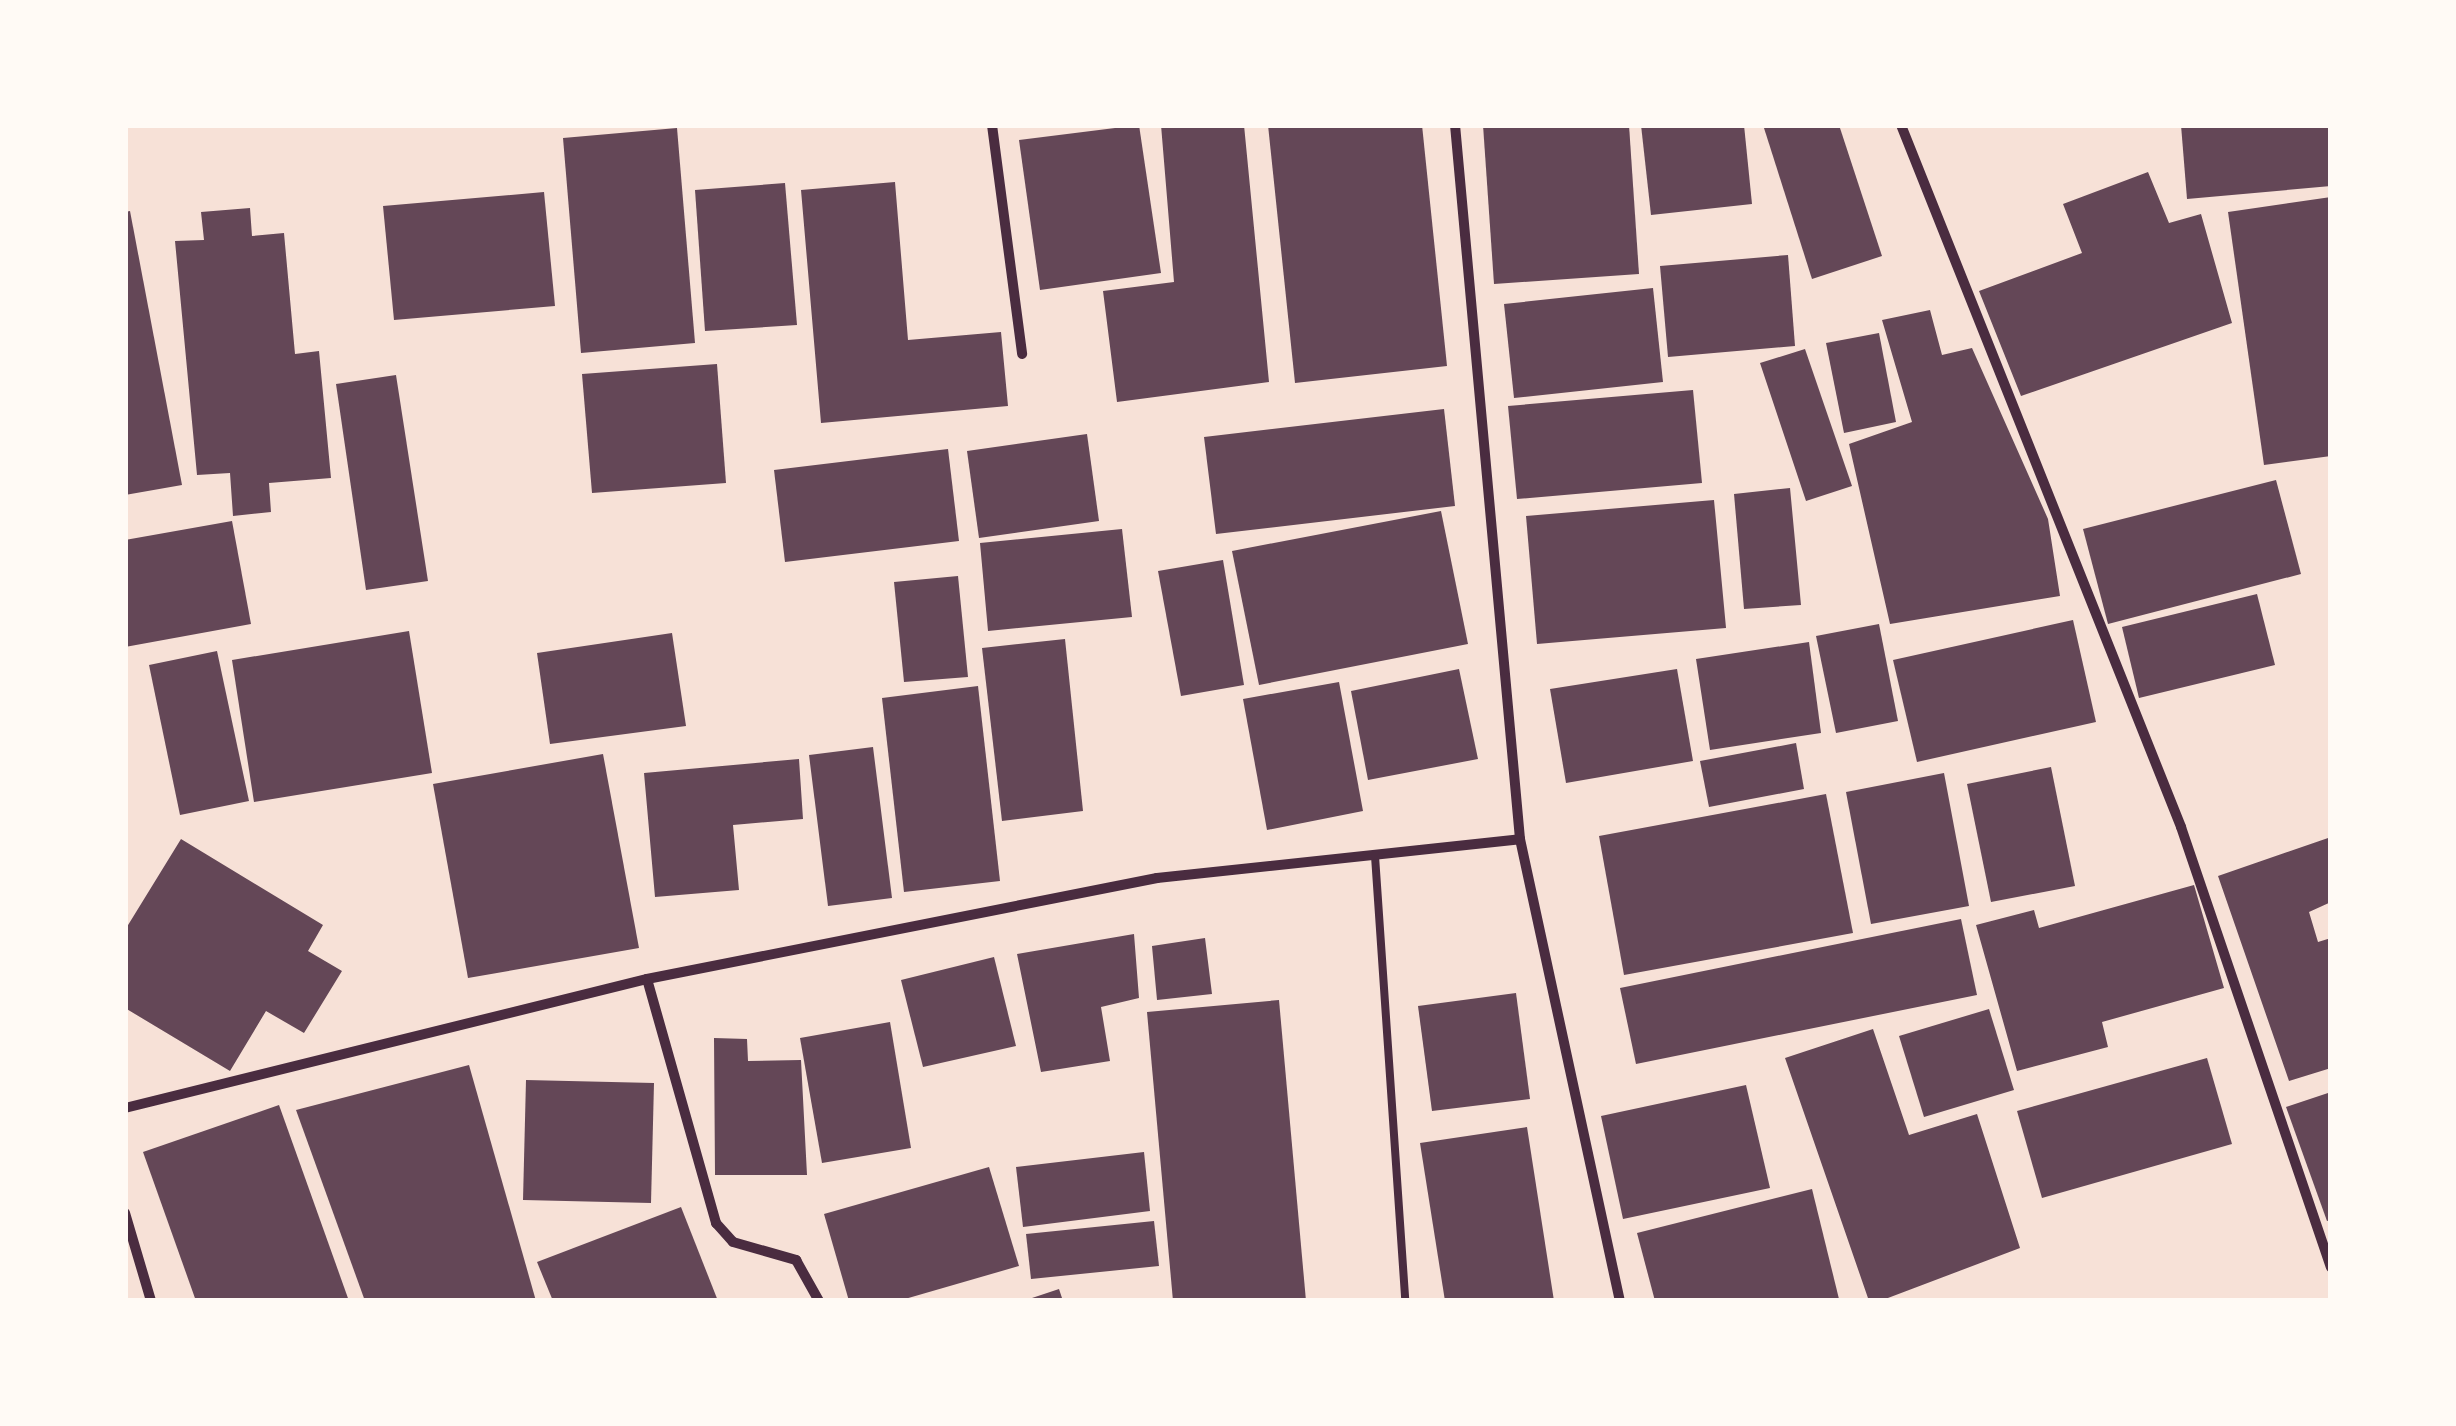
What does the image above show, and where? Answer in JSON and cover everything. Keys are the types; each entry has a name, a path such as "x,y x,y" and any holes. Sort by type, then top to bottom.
{"street":[{"path":"992,125 1022,354"},
{"path":"1455,125 1520,839 1620,1301"},
{"path":"1902,125 1960,286 2181,826 2331,1268"},
{"path":"125,1108 647,980 1156,878 1520,839"},
{"path":"647,980 716,1223 734,1242 796,1260 820,1301"},
{"path":"125,1214 150,1301"}],"lane":[{"path":"1375,856 1405,1301"}],"building":[{"path":"1139,125 1161,273 1040,290 1019,140"},
{"path":"1161,125 1244,125 1269,382 1117,402 1103,291 1174,282"},
{"path":"1268,125 1422,125 1447,366 1295,383"},
{"path":"1483,125 1629,125 1639,274 1494,284"},
{"path":"1641,125 1744,125 1752,204 1651,215"},
{"path":"1839,125 1882,256 1812,279 1764,128"},
{"path":"2181,125 2331,125 2331,186 2187,199"},
{"path":"677,128 695,343 581,353 563,138"},
{"path":"2148,172 2169,223 2201,214 2232,323 2021,396 1979,291 2082,253 2063,204"},
{"path":"895,182 908,340 1001,332 1008,406 821,423 801,190"},
{"path":"785,183 797,325 705,331 695,190"},
{"path":"544,192 555,306 394,320 383,206"},
{"path":"2331,197 2331,456 2264,465 2228,212"},
{"path":"250,208 252,236 284,233 295,354 319,351 331,478 269,483 271,512 233,516 230,473 197,475 175,241 204,240 201,212"},
{"path":"130,211 182,485 125,495 125,212"},
{"path":"1788,255 1795,346 1668,357 1660,266"},
{"path":"1653,288 1663,382 1514,398 1504,304"},
{"path":"1930,310 1942,355 1972,348 2048,519 2060,596 1890,624 1849,444 1912,422 1882,320"},
{"path":"1879,333 1896,422 1844,433 1826,343"},
{"path":"1805,349 1852,486 1806,501 1760,363"},
{"path":"717,364 726,483 592,493 582,374"},
{"path":"396,375 428,581 366,590 336,384"},
{"path":"1693,390 1702,483 1517,499 1508,406"},
{"path":"1444,409 1455,506 1216,534 1204,437"},
{"path":"1087,434 1099,521 979,538 967,451"},
{"path":"948,449 959,541 785,562 774,470"},
{"path":"2276,480 2301,574 2108,624 2083,529"},
{"path":"1790,488 1801,605 1744,609 1734,494"},
{"path":"1714,500 1726,628 1537,644 1526,516"},
{"path":"1441,511 1468,644 1259,685 1232,551"},
{"path":"232,521 251,624 125,647 125,540"},
{"path":"1122,529 1132,617 988,631 980,543"},
{"path":"1223,560 1244,685 1181,696 1158,571"},
{"path":"958,576 968,677 904,682 894,582"},
{"path":"2257,594 2275,665 2139,698 2122,627"},
{"path":"2073,620 2096,722 1917,762 1893,660"},
{"path":"1879,624 1898,721 1836,733 1816,636"},
{"path":"409,631 432,773 254,802 232,660"},
{"path":"672,633 686,726 550,744 537,653"},
{"path":"1065,639 1083,811 1002,821 982,648"},
{"path":"1809,642 1821,733 1710,750 1696,659"},
{"path":"217,651 249,801 180,815 149,665"},
{"path":"1459,669 1478,759 1368,780 1351,691"},
{"path":"1677,669 1693,761 1566,783 1550,689"},
{"path":"1339,682 1363,811 1267,830 1243,699"},
{"path":"978,686 1000,881 904,892 882,698"},
{"path":"1796,743 1804,789 1709,807 1700,761"},
{"path":"873,747 892,898 828,906 809,755"},
{"path":"603,754 639,948 468,978 433,784"},
{"path":"799,759 803,819 733,825 739,890 655,897 644,773"},
{"path":"2051,767 2075,886 1991,902 1967,784"},
{"path":"1944,773 1969,906 1871,924 1846,792"},
{"path":"1826,794 1853,933 1624,975 1599,836"},
{"path":"2331,837 2331,902 2309,912 2318,942 2331,938 2331,1068 2289,1081 2218,876"},
{"path":"181,839 323,925 308,951 342,971 304,1033 266,1011 230,1071 125,1008 125,930"},
{"path":"2194,885 2224,988 2102,1022 2108,1047 2017,1071 1976,925 2034,910 2039,928"},
{"path":"1961,919 1977,995 1636,1064 1620,988"},
{"path":"1134,934 1139,998 1101,1007 1110,1061 1041,1072 1017,954"},
{"path":"1205,938 1212,994 1157,1000 1152,946"},
{"path":"994,957 1016,1046 923,1067 901,980"},
{"path":"1516,993 1530,1099 1432,1111 1418,1006"},
{"path":"1279,1000 1306,1301 1173,1301 1147,1012"},
{"path":"1989,1009 2014,1090 1924,1117 1899,1036"},
{"path":"890,1022 911,1148 822,1163 800,1038"},
{"path":"1873,1029 1909,1135 1977,1114 2020,1248 1880,1301 1869,1301 1785,1058"},
{"path":"714,1038 747,1039 748,1061 801,1060 807,1175 715,1175"},
{"path":"2207,1058 2232,1144 2042,1198 2017,1111"},
{"path":"469,1065 536,1301 365,1301 296,1110"},
{"path":"526,1080 654,1083 651,1203 523,1200"},
{"path":"1746,1085 1770,1188 1623,1219 1601,1116"},
{"path":"2331,1092 2331,1220 2327,1221 2286,1107"},
{"path":"279,1105 349,1301 196,1301 143,1152"},
{"path":"1527,1127 1554,1301 1445,1301 1420,1143"},
{"path":"1144,1152 1150,1211 1023,1227 1016,1167"},
{"path":"989,1167 1019,1266 898,1301 849,1301 824,1214"},
{"path":"1812,1189 1839,1299 1655,1301 1637,1233"},
{"path":"681,1207 718,1301 553,1301 537,1262"},
{"path":"1154,1221 1159,1266 1031,1279 1026,1234"},
{"path":"1059,1289 1063,1301 1026,1301 1026,1300"}]}
